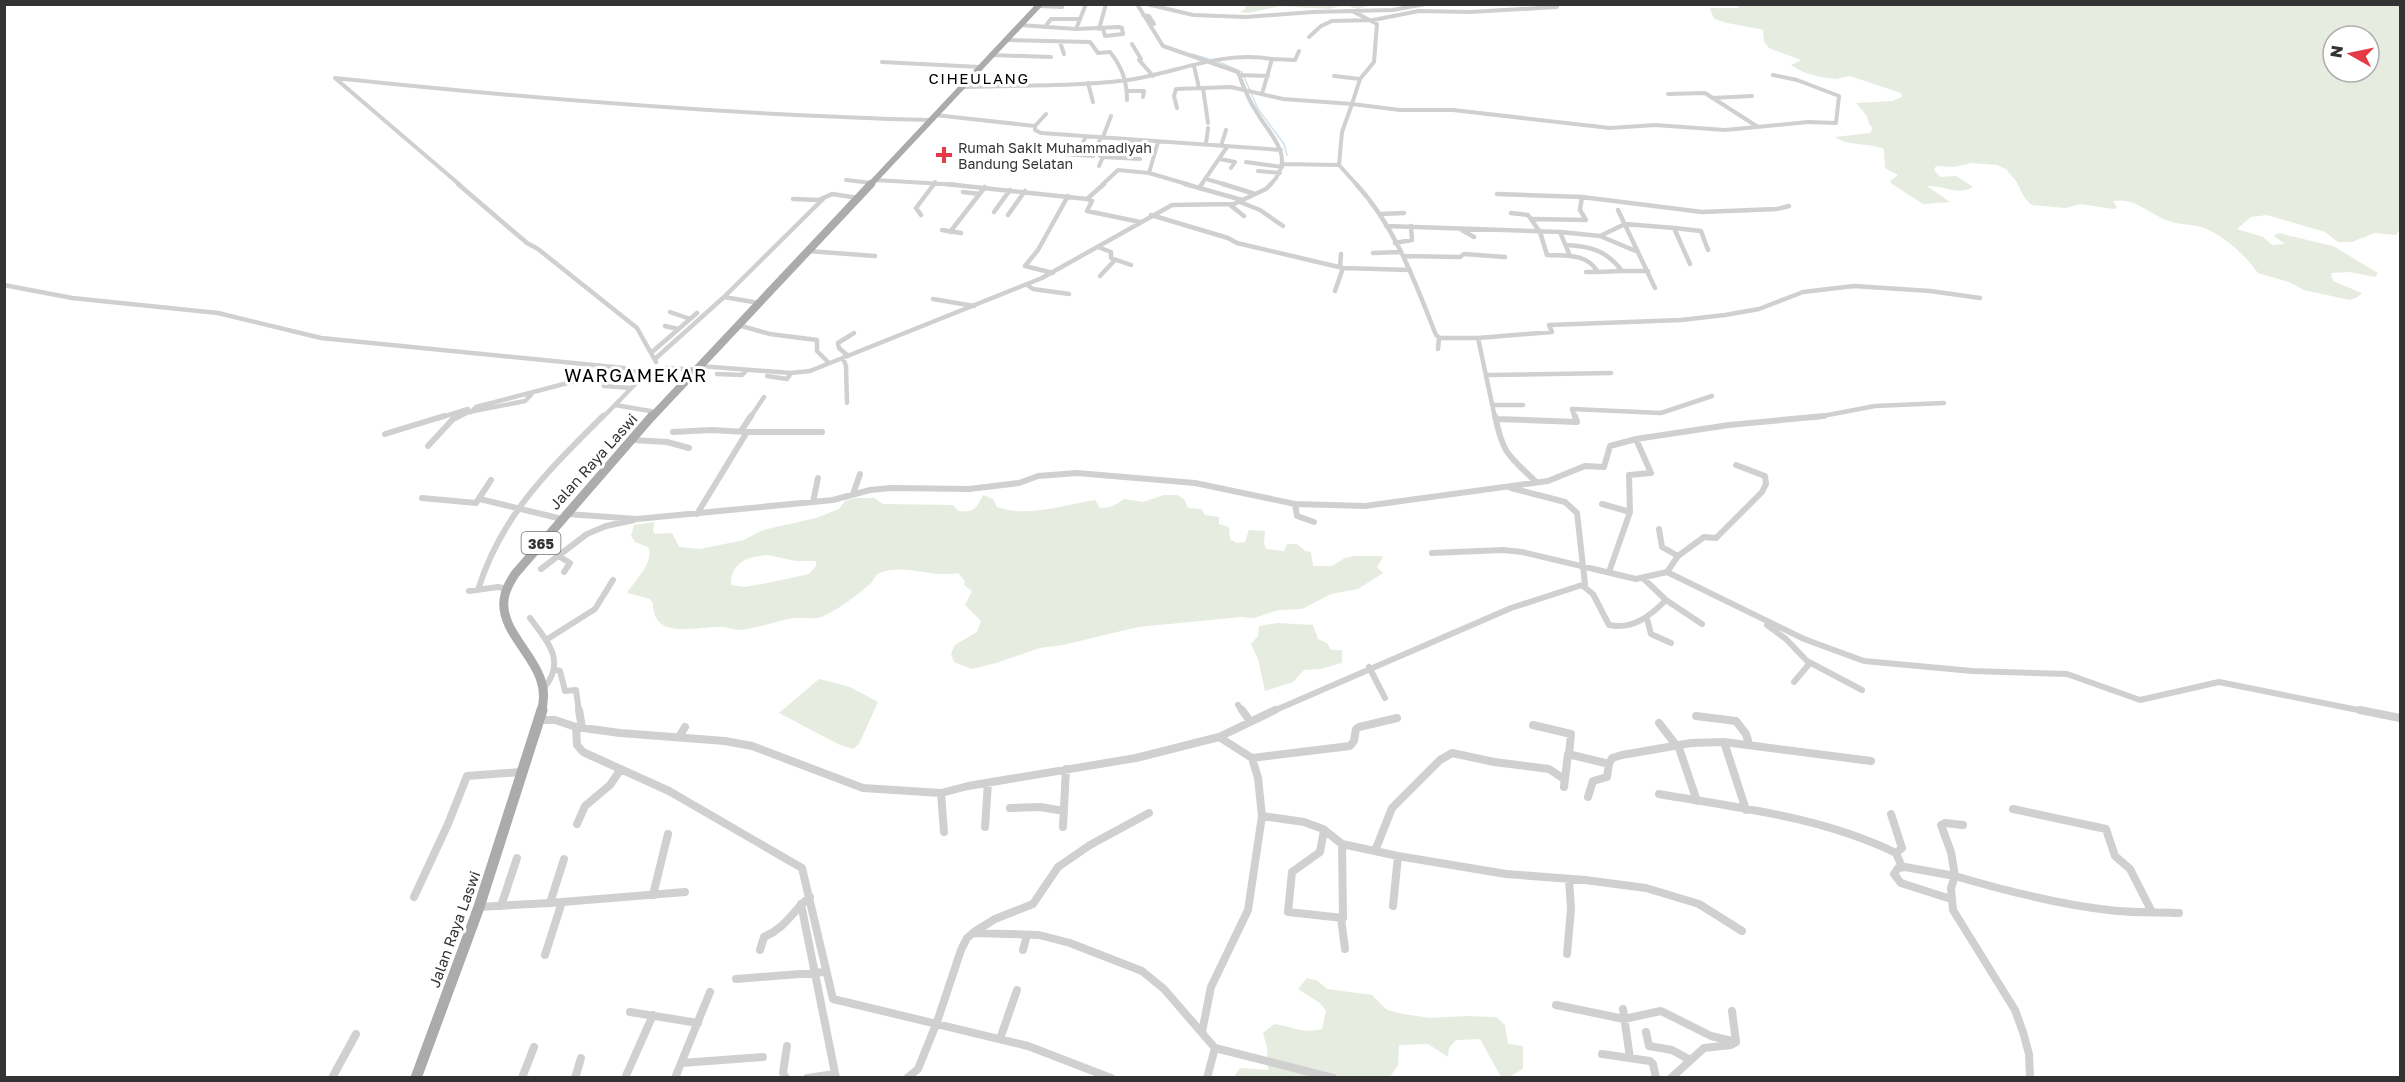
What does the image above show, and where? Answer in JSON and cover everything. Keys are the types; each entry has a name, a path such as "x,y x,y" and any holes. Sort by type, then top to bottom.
{"main road":[{"name":"Jalan Raya Laswi","path":"508,589 521,567 656,412 1040,5"},
{"path":"508,589 504,604 506,614 545,687"},
{"name":"Jalan Raya Laswi","path":"416,1077 479,907 521,772 540,720 545,700 545,687"}],"street":[{"path":"1076,29 1086,4"},
{"path":"1020,25 1076,29 1101,29 1121,28 1123,34 1105,36 1101,29 1106,4"},
{"path":"4,285 72,298 218,313 321,338 624,368 644,374 667,368 699,368 791,375 810,371 1029,286 1121,236 1140,222 1176,204 1230,205 1242,202 1270,185 1284,164 1281,150 1242,75 1236,70 1163,46 1137,4"},
{"path":"1147,4 1193,15 1229,17 1401,10 1425,4"},
{"path":"1493,4 1499,10"},
{"path":"1040,5 1062,8"},
{"path":"1309,37 1328,21 1372,20 1419,11 1465,12 1557,7"},
{"path":"1339,165 1342,132 1360,79 1372,65 1375,57 1374,41 1377,24 1354,12"},
{"path":"1144,16 1150,18 1154,24"},
{"path":"1045,27 1051,19 1080,19"},
{"path":"1005,40 1090,42 1098,52 1110,52 1122,66 1126,80 1127,100"},
{"path":"1059,42 1064,54"},
{"path":"1132,44 1141,59 1139,61 1153,76"},
{"path":"962,87 1126,80 1153,76 1219,60 1217,58 1233,56 1295,60 1299,51"},
{"path":"991,55 1051,57"},
{"path":"1262,94 1272,59"},
{"path":"1188,61 1193,66 1201,88 1208,126 1206,144"},
{"path":"882,62 980,67"},
{"path":"1242,75 1268,76"},
{"path":"1177,108 1175,89 1232,87 1291,100 1328,101 1411,110 1454,110 1610,128 1655,124 1710,129 1808,122 1836,123 1839,96 1797,80 1773,75"},
{"path":"1334,76 1360,79"},
{"path":"824,198 724,297 656,360 637,328 527,243 335,78 462,91 748,114 933,118 1035,126"},
{"path":"1088,83 1093,102"},
{"path":"1127,91 1144,91 1143,97"},
{"path":"1668,94 1705,93 1758,127"},
{"path":"1711,98 1735,95 1752,96"},
{"path":"742,121 748,114"},
{"path":"1035,126 1046,114"},
{"path":"1093,156 1111,117"},
{"path":"1035,126 1035,130 1041,133 1281,150"},
{"path":"1221,146 1226,130"},
{"path":"1082,145 1086,136"},
{"path":"1127,158 1133,140"},
{"path":"1149,172 1158,142"},
{"path":"1199,188 1227,147"},
{"path":"1063,154 1140,159"},
{"path":"1099,166 1102,157"},
{"path":"1220,159 1235,162 1231,168"},
{"path":"1246,162 1339,165 1370,199 1402,254 1439,338 1438,349"},
{"path":"1087,199 1118,170 1149,172 1242,202 1260,210 1282,226"},
{"path":"1258,171 1280,173"},
{"path":"1206,179 1224,180 1240,191 1255,194"},
{"path":"846,180 935,182 1068,196 1092,201 1087,211 1140,222"},
{"path":"921,215 916,208 935,182"},
{"path":"950,232 985,187"},
{"path":"994,212 1010,190"},
{"path":"1008,215 1025,191"},
{"path":"963,192 980,194"},
{"path":"793,199 817,200 832,194 858,198"},
{"path":"1497,194 1582,197 1701,212 1777,209 1789,206"},
{"path":"1053,273 1025,266 1038,250 1068,196"},
{"path":"1532,219 1586,220 1580,210 1582,197"},
{"path":"1230,205 1244,216"},
{"path":"1618,210 1655,288"},
{"path":"1380,214 1404,213"},
{"path":"1511,213 1524,213 1532,219 1540,232 1547,255 1570,256 1590,261 1598,272"},
{"path":"1154,216 1228,238 1237,243 1341,267 1410,270"},
{"path":"1600,236 1625,224 1701,231 1708,250"},
{"path":"1386,226 1560,232 1600,236 1638,252"},
{"path":"1395,243 1412,240 1411,226"},
{"path":"1460,228 1474,237"},
{"path":"1674,228 1690,264"},
{"path":"942,230 961,233"},
{"path":"1560,232 1570,256"},
{"path":"1566,245 1591,246 1610,257 1622,271"},
{"path":"1098,247 1110,252 1114,261 1131,265"},
{"path":"808,251 875,256"},
{"path":"1372,253 1505,257"},
{"path":"1335,291 1341,267 1341,254"},
{"path":"1100,276 1114,261"},
{"path":"1586,272 1648,271"},
{"path":"1439,338 1552,333 1549,325 1681,320 1725,315 1759,309 1803,292 1854,285 1930,291 1980,298"},
{"path":"1029,286 1069,294"},
{"path":"1002,296 1008,301"},
{"path":"724,297 759,303"},
{"path":"933,299 974,306"},
{"path":"670,312 690,319"},
{"path":"652,352 697,313"},
{"path":"738,325 770,334 817,340 817,351 829,363"},
{"path":"665,326 678,329"},
{"path":"847,404 845,357 838,343 854,333"},
{"path":"1478,338 1488,375 1501,444 1535,481"},
{"path":"385,434 471,410 528,400 531,394 624,368"},
{"path":"717,374 741,375 746,372"},
{"path":"1488,375 1611,373"},
{"path":"478,590 492,549 517,509 540,481 644,374"},
{"path":"604,387 631,388"},
{"path":"1497,418 1576,422 1572,409 1661,413 1712,396"},
{"path":"697,514 764,397"},
{"path":"480,499 517,509 564,516 637,519 833,500 853,494 891,488 969,489 1019,483 1038,476 1081,473 1195,483 1295,504 1365,506 1548,481 1586,466 1606,466 1610,446 1636,439 1729,425 1820,417 1875,406 1944,403"},
{"path":"615,405 656,412"},
{"path":"1494,405 1523,405"},
{"path":"465,423 471,410"},
{"path":"428,446 451,420 471,410"},
{"path":"673,432 711,429 822,432"},
{"path":"1609,572 1630,513 1629,476 1651,473 1636,439"},
{"path":"632,440 667,442 689,448"},
{"path":"1667,572 1678,555 1704,537 1716,538 1762,492 1766,484 1765,476 1736,465"},
{"path":"853,494 860,474"},
{"path":"813,502 818,478"},
{"path":"422,498 476,503 490,480"},
{"path":"540,720 555,720 579,727 752,746 863,788 941,793 1144,756 1219,737 1369,667 1533,599 1575,590 1583,586 1586,582 1579,517 1573,508 1558,500 1511,487"},
{"path":"1295,504 1297,516 1314,522"},
{"path":"1602,504 1630,513"},
{"path":"541,569 587,534 606,526 637,519"},
{"path":"1659,529 1662,547 1678,555"},
{"path":"1432,553 1503,550 1585,566 1636,579 1667,572 1765,622 1834,651 1876,663 1972,671 2067,674 2140,700 2219,682 2400,718"},
{"path":"557,555 570,563 564,572"},
{"path":"1643,578 1666,600 1702,624"},
{"path":"546,640 595,609 613,580"},
{"path":"1583,586 1593,594 1610,626 1629,625 1647,619 1666,600"},
{"path":"469,591 498,587 508,589"},
{"path":"530,618 546,640 557,663 556,670 545,687"},
{"path":"1647,619 1651,634 1671,643"},
{"path":"1765,622 1810,663 1862,690"},
{"path":"1794,682 1810,663"},
{"path":"1369,667 1385,698"},
{"path":"556,670 560,671 580,707 576,742 580,750 669,791 798,864 803,871 810,897 825,972 833,999 937,1022 1028,1046 1111,1077"},
{"path":"1238,705 1250,721"},
{"path":"1696,716 1736,721 1746,735 1749,744"},
{"path":"1252,758 1350,746 1354,741 1356,729 1359,727 1397,717"},
{"path":"1659,723 1677,745 1697,801"},
{"path":"1375,851 1392,808 1440,760 1452,753 1549,769 1564,783 1571,734 1533,725"},
{"path":"679,737 685,727"},
{"path":"1202,1032 1211,987 1248,910 1262,816 1258,778 1252,758 1219,737"},
{"path":"1724,742 1746,810"},
{"path":"1588,797 1595,779 1607,777 1609,764 1615,756 1677,745 1724,742 1749,744 1871,761"},
{"path":"1569,754 1609,764"},
{"path":"577,824 585,806 610,786 621,769"},
{"path":"1063,827 1066,770"},
{"path":"414,897 448,824 467,776 521,772"},
{"path":"985,826 988,783"},
{"path":"941,793 944,832"},
{"path":"1659,794 1794,818 1852,834 1896,853 1902,867"},
{"path":"1010,808 1040,807 1064,810"},
{"path":"2013,809 2106,829 2115,856 2130,869 2152,912"},
{"path":"907,1077 916,1072 937,1022 967,938 995,919 1033,904 1058,867 1149,813"},
{"path":"1891,813 1902,848 1896,853"},
{"path":"1262,816 1297,820 1324,830 1342,844 1398,856 1506,874 1633,885 1684,898 1723,916 1742,931"},
{"path":"1963,825 1945,823 1941,825 1951,852 1955,876 1950,899 1955,915 1984,958 2023,1026 2029,1048 2030,1077"},
{"path":"1324,830 1320,852 1293,872 1286,911 1341,918"},
{"path":"653,895 668,834"},
{"path":"1342,844 1341,918 1345,949"},
{"path":"1393,906 1398,856"},
{"path":"501,906 517,858"},
{"path":"550,903 564,859"},
{"path":"1950,899 1901,883 1894,874 1898,868 1902,867 1955,876 2066,904 2101,910 2179,913"},
{"path":"1567,954 1571,909 1569,879"},
{"path":"479,907 685,892"},
{"path":"760,950 764,937 780,930 801,904 810,897"},
{"path":"545,955 562,902"},
{"path":"801,904 836,1076 807,1077"},
{"path":"973,933 1027,935 1061,941 1142,970 1164,989 1215,1048 1333,1077"},
{"path":"1023,950 1027,935"},
{"path":"736,979 825,972"},
{"path":"1000,1039 1017,990"},
{"path":"675,1077 710,992"},
{"path":"1556,1005 1624,1014 1660,1011 1711,1036 1736,1042"},
{"path":"1732,1011 1736,1042"},
{"path":"630,1012 698,1023"},
{"path":"1624,1014 1630,1058"},
{"path":"625,1077 653,1015"},
{"path":"1646,1032 1649,1046 1672,1050 1690,1060"},
{"path":"332,1077 356,1034"},
{"path":"1671,1077 1704,1048 1731,1045 1736,1042"},
{"path":"786,1077 783,1073 787,1046"},
{"path":"522,1077 534,1047"},
{"path":"1207,1077 1215,1048"},
{"path":"1602,1054 1652,1062 1656,1077"},
{"path":"682,1063 763,1057"},
{"path":"575,1077 581,1058"}],"shaded area":[{"path":"1243,4 1389,5 1367,6 1358,9 1344,5 1329,9 1280,6 1248,13 1240,12 1245,9 1246,5"},
{"path":"1737,5 2400,5 2400,230 2396,235 2375,233 2352,242 2338,242 2325,232 2267,215 2251,217 2237,229 2263,237 2272,245 2285,244 2274,236 2278,233 2333,246 2378,273 2375,277 2350,272 2331,273 2333,281 2362,293 2350,300 2304,290 2289,282 2258,273 2240,252 2209,230 2169,221 2128,201 2113,201 2117,208 2114,209 2080,204 2066,208 2031,205 2006,169 1997,165 1971,163 1954,167 1936,166 1934,170 1940,177 1956,176 1973,187 1967,190 1956,190 1927,186 1950,202 1923,204 1892,184 1890,181 1898,175 1885,168 1884,149 1846,142 1835,137 1870,133 1873,128 1856,103 1892,101 1902,97 1901,93 1850,76 1836,79 1803,72 1791,65 1801,60 1769,48 1764,42 1763,30 1717,20 1713,17 1710,8 1739,8"},
{"path":"983,495 993,499 997,507 1033,511 1095,500 1100,508 1104,508 1113,506 1124,499 1143,502 1164,495 1177,495 1184,499 1188,508 1201,509 1205,515 1219,517 1219,524 1229,527 1230,539 1237,543 1245,542 1249,530 1265,531 1266,549 1284,551 1287,544 1297,544 1305,551 1311,552 1313,566 1332,566 1345,558 1355,556 1380,556 1383,557 1377,567 1383,573 1358,589 1331,594 1302,609 1278,610 1254,618 1241,617 1138,627 1063,645 1040,648 972,669 954,662 951,653 955,645 977,632 981,621 965,605 972,591 964,585 965,581 958,573 938,574 902,569 882,572 853,598 821,617 794,618 740,630 721,627 677,629 667,627 655,615 650,599 627,593 649,559 648,547 635,542 631,536 634,525 654,522 655,534 672,533 679,547 700,549 744,540 763,530 816,518 839,509 845,501 856,498 874,498 883,504 953,505 958,511 968,511 976,507","holes":["768,555 796,561 816,561 816,566 809,574 745,587 731,585 731,577 737,566 747,559"]},
{"path":"1277,623 1313,625 1318,639 1327,643 1331,650 1342,650 1342,663 1320,669 1304,670 1293,682 1265,691 1258,659 1251,644 1258,636 1259,626"},
{"path":"819,679 850,687 878,702 859,744 853,749 840,745 779,713"},
{"path":"1307,978 1318,981 1327,989 1372,995 1387,1010 1403,1014 1430,1018 1496,1017 1505,1025 1508,1044 1523,1046 1523,1069 1509,1077 1501,1077 1480,1039 1456,1040 1449,1048 1448,1057 1428,1044 1399,1045 1398,1065 1390,1077 1233,1078 1240,1068 1268,1070 1267,1047 1263,1033 1274,1024 1303,1030 1322,1029 1326,1011 1320,1003 1298,989"}],"waterway":[{"path":"1192,54 1212,60"},
{"path":"1217,61 1242,72 1258,109 1284,144 1287,155"}],"place":[{"name":"Rumah Sakit Muhammadiyah Bandung Selatan","path":"944,155"}],"district":[{"name":"CIHEULANG","path":"979,78"},
{"name":"WARGAMEKAR","path":"636,375"}]}
